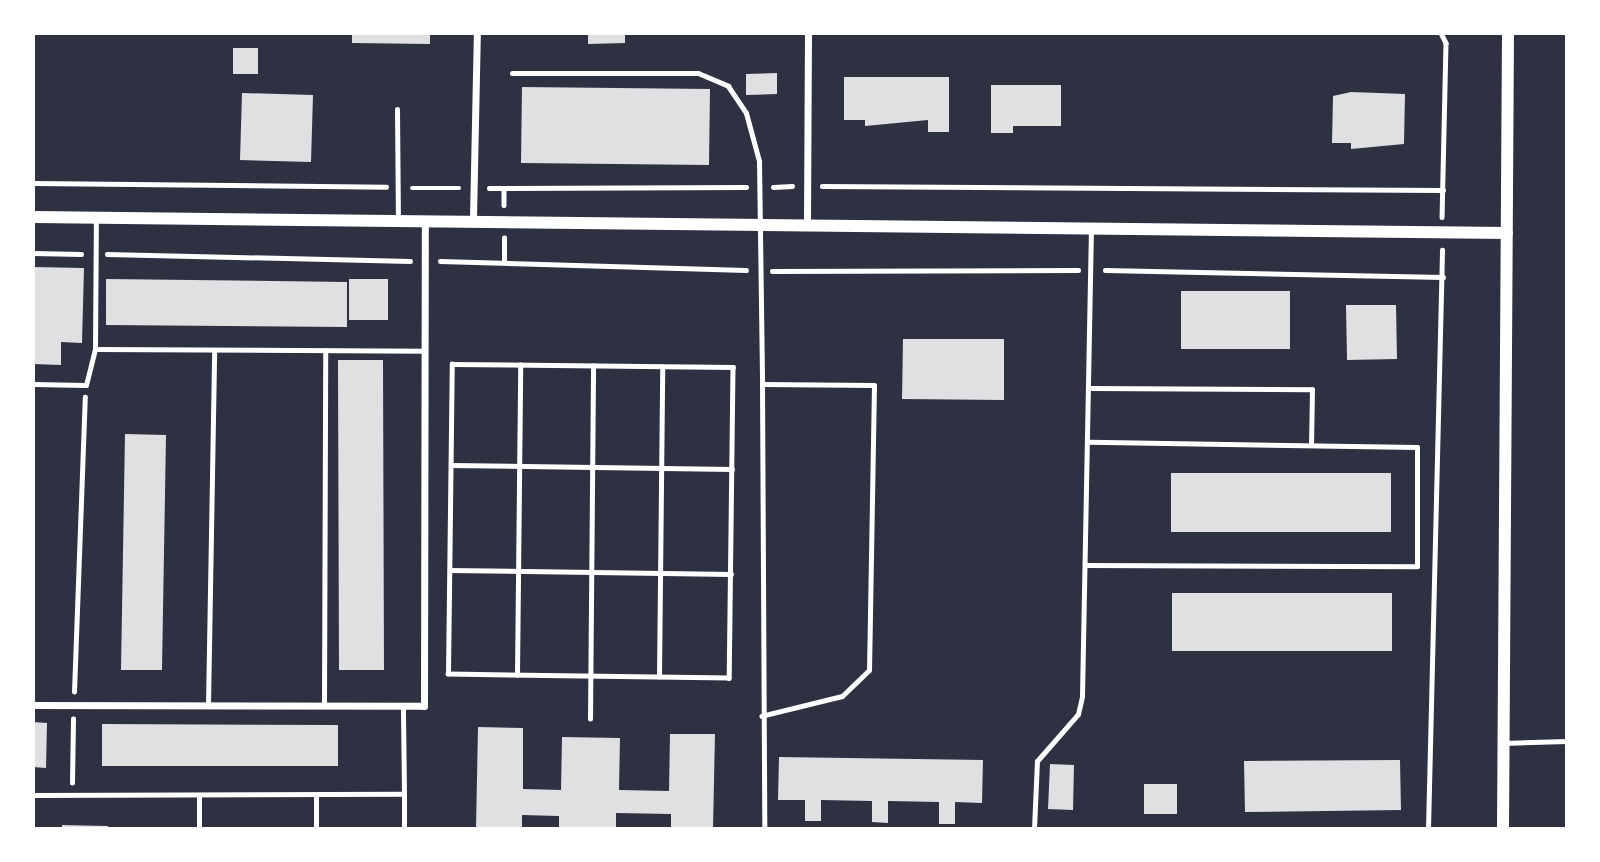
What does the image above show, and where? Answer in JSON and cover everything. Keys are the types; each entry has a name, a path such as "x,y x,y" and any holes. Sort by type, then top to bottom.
{"street":[{"path":"473,218 477,33"},
{"path":"807,222 808,33"},
{"path":"1503,829 1508,33"},
{"path":"33,217 1091,223 1507,233"},
{"path":"33,705 424,706 425,218"}],"lane":[{"path":"512,73 716,76 746,113 760,187 761,222 761,716 764,829"},
{"path":"397,109 398,217"},
{"path":"33,384 86,385 95,349 96,217"},
{"path":"1034,829 1037,761 1081,705 1091,388 1091,223"},
{"path":"95,349 425,351"},
{"path":"324,706 325,350"},
{"path":"208,705 214,351"},
{"path":"761,716 842,696 869,670 874,385 762,384"},
{"path":"1091,388 1312,389 1311,444"},
{"path":"1086,565 1417,566 1417,447 1089,442"},
{"path":"386,706 406,706 404,829"},
{"path":"1503,743 1567,741"},
{"path":"33,795 404,794"},
{"path":"199,795 199,829"},
{"path":"316,796 316,829"}],"path":[{"path":"1428,829 1443,276 1446,43 1441,33"},
{"path":"33,183 473,188 806,186 1443,190"},
{"path":"33,253 761,271 1091,270 1443,276"},
{"path":"452,364 593,366 733,367 729,678 448,674 452,364"},
{"path":"517,675 520,365"},
{"path":"590,719 593,366"},
{"path":"659,677 662,367"},
{"path":"72,795 86,385"},
{"path":"451,465 732,469"},
{"path":"450,570 731,574"}],"building":[{"path":"352,33 430,33 430,44 352,43"},
{"path":"588,33 625,33 625,43 588,44"},
{"path":"233,48 258,48 258,74 233,74"},
{"path":"777,73 777,94 746,95 746,74"},
{"path":"844,77 949,77 949,132 928,132 928,120 865,126 865,120 844,120"},
{"path":"991,85 1061,85 1061,126 1013,126 1013,133 991,133"},
{"path":"522,87 710,89 709,165 521,163"},
{"path":"1351,92 1405,94 1404,144 1351,149 1351,143 1332,143 1333,96"},
{"path":"242,93 313,95 311,162 240,160"},
{"path":"33,267 84,268 82,343 61,342 61,365 33,364"},
{"path":"106,279 347,282 347,327 106,325"},
{"path":"349,279 388,279 388,320 349,320"},
{"path":"1181,291 1290,291 1290,349 1181,349"},
{"path":"1346,305 1396,305 1397,359 1347,360"},
{"path":"903,339 1004,339 1004,400 902,399"},
{"path":"338,360 383,360 384,670 339,670"},
{"path":"125,434 166,435 162,670 121,670"},
{"path":"1171,473 1391,473 1391,532 1171,532"},
{"path":"1172,593 1392,593 1392,651 1172,651"},
{"path":"33,722 47,723 46,768 33,767"},
{"path":"102,724 338,725 338,766 102,766"},
{"path":"478,727 523,728 523,789 561,790 562,737 620,738 619,790 669,791 670,734 715,734 713,829 671,829 671,814 616,813 616,829 559,829 559,816 522,815 522,829 476,829"},
{"path":"779,757 983,760 982,803 955,802 955,824 939,824 939,802 888,801 888,823 872,822 872,801 821,800 821,821 805,821 805,800 778,800"},
{"path":"1400,760 1401,810 1245,812 1244,761"},
{"path":"1050,764 1074,765 1073,810 1048,809"},
{"path":"1144,784 1177,784 1177,814 1144,814"},
{"path":"62,825 108,826 108,829 62,829"}]}
